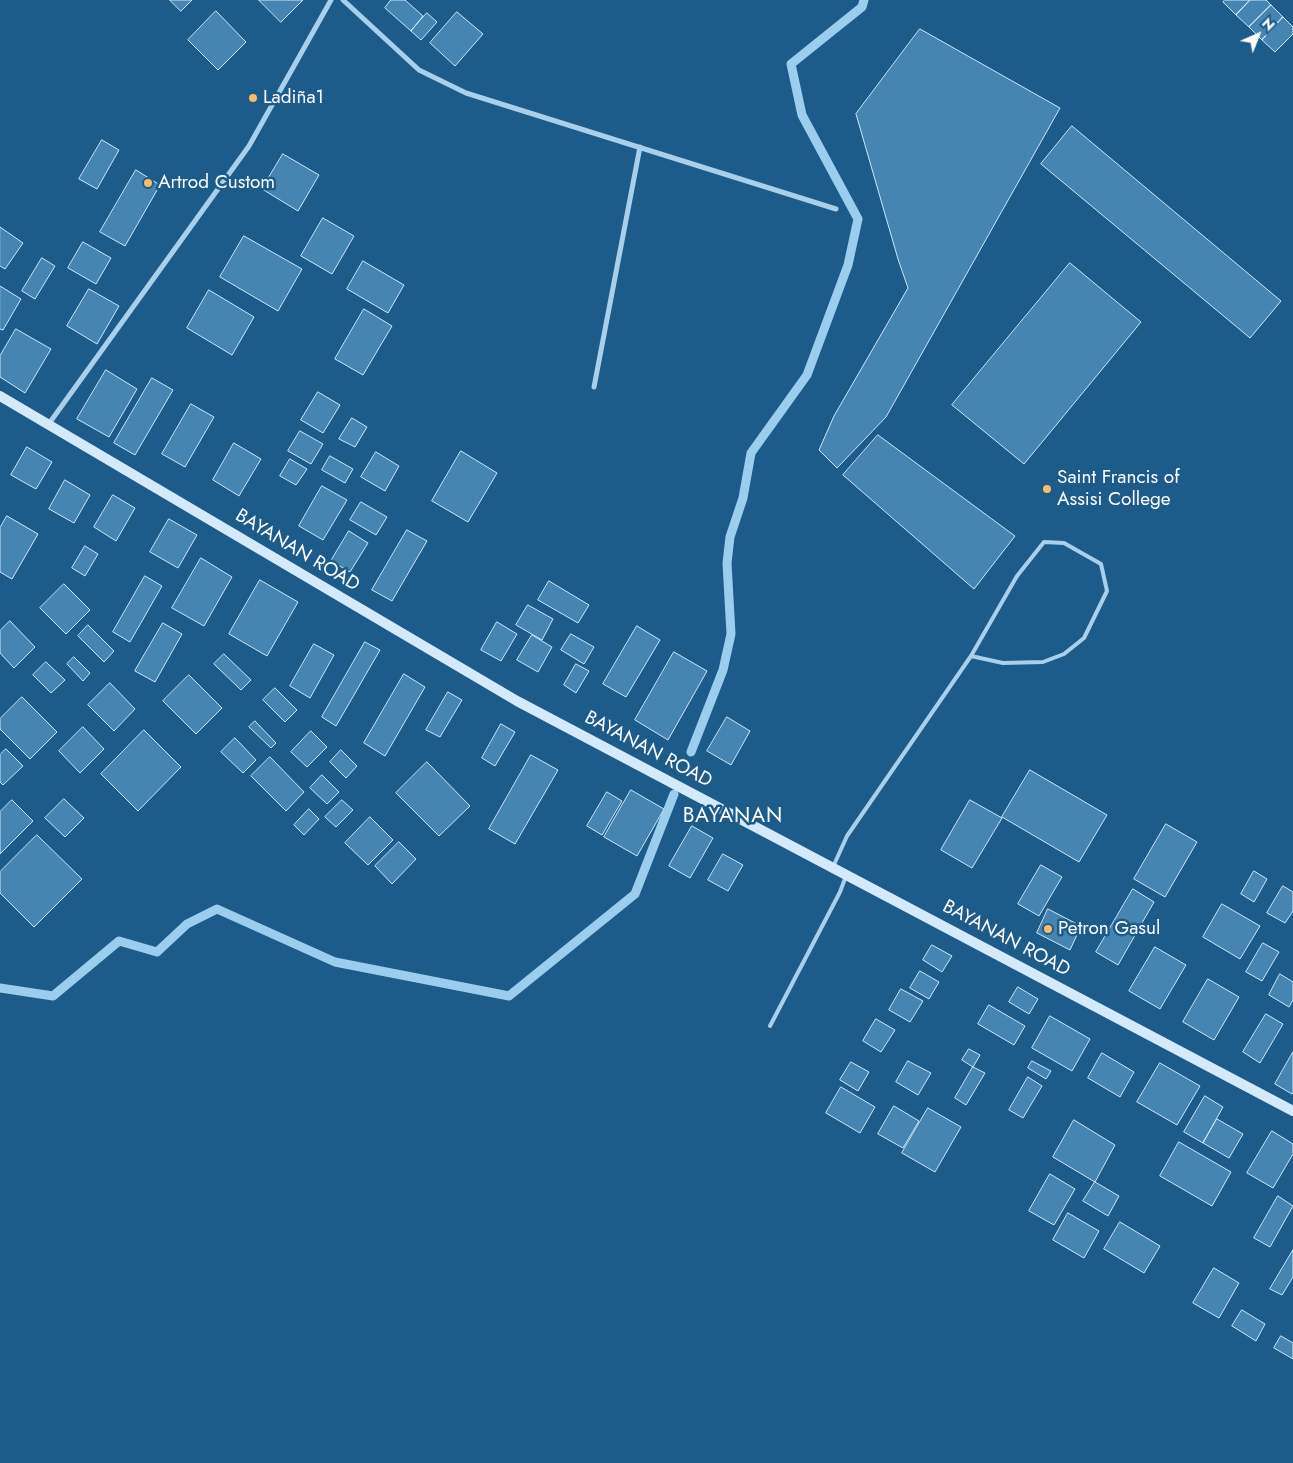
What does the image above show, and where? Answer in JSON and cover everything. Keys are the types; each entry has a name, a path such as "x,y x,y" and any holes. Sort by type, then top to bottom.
{"main road":[{"name":"BAYANAN ROAD","path":"0,396 518,702 1293,1111"}],"street":[{"path":"48,425 249,146 331,0"},
{"path":"343,0 419,70 466,94 836,209"},
{"path":"594,387 640,147"}],"lane":[{"path":"833,867 847,836 971,656 1017,576 1044,542 1064,543 1101,564 1107,591 1084,638 1064,654 1043,662 1003,663 971,656"},
{"path":"770,1026 840,892 847,874"}],"building":[{"path":"170,0 192,0 181,11"},
{"path":"259,0 303,0 281,22"},
{"path":"391,0 405,0 423,16 411,31 385,8"},
{"path":"1225,0 1250,0 1236,15 1223,2"},
{"path":"1250,0 1266,0 1271,5 1249,27 1236,15"},
{"path":"1271,5 1283,17 1262,40 1249,27"},
{"path":"216,11 246,42 218,70 188,40"},
{"path":"457,12 483,34 455,66 430,43"},
{"path":"427,13 437,22 421,40 411,31"},
{"path":"1283,17 1293,27 1293,34 1275,52 1262,40"},
{"path":"920,29 1060,108 886,417 837,468 819,450 834,416 908,288 856,114"},
{"path":"1072,126 1281,301 1250,338 1041,164"},
{"path":"102,140 119,150 97,189 79,179"},
{"path":"283,154 319,175 298,211 262,189"},
{"path":"136,170 160,185 125,246 100,232"},
{"path":"323,218 354,236 332,274 301,256"},
{"path":"0,227 23,243 5,269 0,266"},
{"path":"244,236 302,269 278,311 220,277"},
{"path":"83,242 111,258 96,284 68,268"},
{"path":"42,258 55,266 35,299 22,291"},
{"path":"363,261 404,285 388,313 347,289"},
{"path":"1070,263 1141,322 1024,464 952,405"},
{"path":"0,286 21,299 3,330 0,329"},
{"path":"89,289 119,306 97,344 67,326"},
{"path":"209,290 254,317 232,355 187,328"},
{"path":"364,309 392,326 363,375 335,359"},
{"path":"16,329 51,349 25,393 0,377 0,356"},
{"path":"106,370 137,389 109,437 77,419"},
{"path":"152,378 173,390 135,455 114,443"},
{"path":"318,392 340,405 323,433 301,420"},
{"path":"191,404 214,417 185,467 162,454"},
{"path":"352,418 367,427 355,447 339,439"},
{"path":"300,431 323,444 311,464 288,451"},
{"path":"878,435 1015,536 974,589 843,475"},
{"path":"234,443 261,459 239,496 213,480"},
{"path":"27,447 52,462 36,489 11,475"},
{"path":"461,451 497,473 468,522 432,501"},
{"path":"376,452 399,466 385,491 361,477"},
{"path":"330,456 353,469 345,483 322,470"},
{"path":"290,459 307,469 296,485 280,476"},
{"path":"65,480 90,495 74,523 49,509"},
{"path":"322,486 347,500 323,540 299,526"},
{"path":"113,495 135,508 116,541 94,527"},
{"path":"361,502 387,517 376,535 350,520"},
{"path":"7,516 38,534 12,579 0,572 0,528"},
{"path":"169,519 197,535 178,568 150,552"},
{"path":"407,530 427,541 392,601 372,590"},
{"path":"349,531 368,543 350,572 331,561"},
{"path":"85,546 98,554 85,576 72,568"},
{"path":"201,558 232,577 204,626 172,608"},
{"path":"145,576 162,586 130,642 113,632"},
{"path":"260,580 298,602 267,656 229,634"},
{"path":"549,581 589,605 578,623 538,600"},
{"path":"64,584 90,610 66,634 40,608"},
{"path":"528,605 553,619 542,640 516,625"},
{"path":"10,621 35,647 14,668 0,653 0,631"},
{"path":"497,622 517,634 501,661 481,650"},
{"path":"163,623 182,634 155,682 135,671"},
{"path":"88,625 114,651 104,662 78,636"},
{"path":"637,626 660,640 626,697 603,684"},
{"path":"571,634 594,647 584,664 561,650"},
{"path":"532,635 552,647 538,672 517,660"},
{"path":"365,642 380,650 336,726 322,717"},
{"path":"314,644 334,655 310,698 290,686"},
{"path":"674,652 707,671 668,740 635,720"},
{"path":"224,654 251,680 241,690 214,664"},
{"path":"74,657 90,673 83,681 67,664"},
{"path":"46,662 65,680 51,693 33,675"},
{"path":"576,664 589,671 576,693 564,685"},
{"path":"404,674 425,687 385,756 364,743"},
{"path":"189,675 222,708 196,734 163,701"},
{"path":"110,683 135,709 114,731 88,705"},
{"path":"275,688 297,710 285,722 263,700"},
{"path":"448,692 462,700 440,737 426,730"},
{"path":"22,697 57,732 30,759 0,729 0,719"},
{"path":"727,717 750,731 731,765 707,751"},
{"path":"255,721 276,743 271,748 249,727"},
{"path":"501,724 515,732 495,766 482,758"},
{"path":"83,727 104,749 80,773 59,751"},
{"path":"144,730 181,767 138,811 101,774"},
{"path":"311,731 327,747 307,767 291,752"},
{"path":"235,738 256,760 243,773 221,752"},
{"path":"6,749 23,766 3,785 0,782 0,755"},
{"path":"341,750 357,766 346,778 330,762"},
{"path":"531,755 558,770 515,844 489,829"},
{"path":"270,757 304,792 286,811 251,776"},
{"path":"427,762 470,806 439,836 396,793"},
{"path":"1030,770 1107,815 1079,862 1002,817"},
{"path":"322,775 339,792 327,804 310,788"},
{"path":"631,790 664,809 637,856 604,837"},
{"path":"607,792 622,801 602,835 587,826"},
{"path":"64,799 84,818 65,837 45,818"},
{"path":"12,800 33,821 0,854 0,812"},
{"path":"342,800 353,810 336,827 325,817"},
{"path":"970,800 1002,818 972,868 941,850"},
{"path":"309,809 319,819 304,835 294,825"},
{"path":"370,817 393,840 368,865 345,843"},
{"path":"1166,824 1197,842 1165,897 1134,879"},
{"path":"692,826 713,838 690,878 669,866"},
{"path":"37,835 82,879 34,927 0,893 0,872"},
{"path":"399,842 416,859 392,884 375,866"},
{"path":"723,854 743,865 728,891 708,880"},
{"path":"1041,865 1062,877 1039,916 1018,904"},
{"path":"1254,871 1267,879 1254,902 1241,894"},
{"path":"1283,886 1293,892 1293,911 1285,923 1267,913"},
{"path":"1133,889 1154,902 1118,965 1096,952"},
{"path":"1222,904 1260,926 1240,959 1203,937"},
{"path":"1048,909 1081,926 1070,950 1037,933"},
{"path":"1263,943 1279,952 1262,981 1246,972"},
{"path":"932,945 952,956 942,972 923,960"},
{"path":"1155,947 1186,965 1160,1009 1129,991"},
{"path":"920,971 939,982 929,999 910,988"},
{"path":"1280,974 1293,982 1293,1000 1289,1007 1269,995"},
{"path":"1208,979 1239,997 1214,1040 1183,1022"},
{"path":"1018,987 1038,999 1029,1014 1009,1002"},
{"path":"901,989 923,1001 910,1022 889,1010"},
{"path":"989,1005 1025,1026 1014,1045 978,1024"},
{"path":"1266,1014 1283,1024 1260,1063 1243,1052"},
{"path":"1050,1016 1090,1039 1072,1071 1032,1048"},
{"path":"876,1019 895,1030 881,1052 863,1041"},
{"path":"969,1049 980,1055 973,1067 962,1060"},
{"path":"1293,1052 1293,1093 1292,1094 1275,1084"},
{"path":"1102,1053 1134,1072 1120,1097 1088,1078"},
{"path":"908,1061 931,1073 918,1095 896,1082"},
{"path":"1032,1061 1051,1071 1046,1079 1028,1068"},
{"path":"851,1062 869,1072 858,1091 840,1080"},
{"path":"1160,1063 1200,1086 1177,1125 1137,1102"},
{"path":"973,1067 985,1073 966,1105 955,1098"},
{"path":"1028,1077 1042,1086 1023,1118 1009,1110"},
{"path":"841,1087 875,1107 860,1133 826,1113"},
{"path":"1205,1096 1223,1107 1203,1143 1184,1132"},
{"path":"894,1106 919,1121 903,1148 878,1134"},
{"path":"928,1108 961,1127 935,1172 902,1153"},
{"path":"1217,1119 1243,1134 1229,1158 1203,1143"},
{"path":"1074,1120 1115,1145 1095,1182 1053,1157"},
{"path":"1272,1131 1293,1144 1293,1154 1273,1188 1247,1173"},
{"path":"1179,1142 1231,1172 1212,1206 1160,1176"},
{"path":"1050,1174 1075,1189 1054,1225 1029,1211"},
{"path":"1095,1182 1119,1196 1108,1216 1083,1201"},
{"path":"1278,1196 1293,1206 1270,1247 1254,1238"},
{"path":"1068,1213 1099,1231 1084,1258 1053,1240"},
{"path":"1120,1222 1160,1246 1144,1273 1104,1249"},
{"path":"1293,1250 1293,1277 1282,1295 1270,1289"},
{"path":"1214,1268 1239,1283 1219,1318 1193,1303"},
{"path":"1242,1310 1265,1324 1256,1341 1232,1326"},
{"path":"1281,1336 1293,1343 1293,1359 1274,1348"}],"waterway":[{"path":"691,752 723,670 731,634 727,563 730,537 743,498 751,453 807,375 848,265 858,219 802,115 791,64 862,7 864,0"},
{"path":"0,988 53,996 119,941 157,952 187,924 217,909 335,962 509,996 635,894 674,794"}],"place":[{"name":"Ladiña1","path":"253,98"},
{"name":"Artrod Custom","path":"148,183"},
{"name":"Saint Francis of Assisi College","path":"1047,489"},
{"name":"Petron Gasul","path":"1048,929"}],"district":[{"name":"BAYANAN","path":"733,817"}]}
